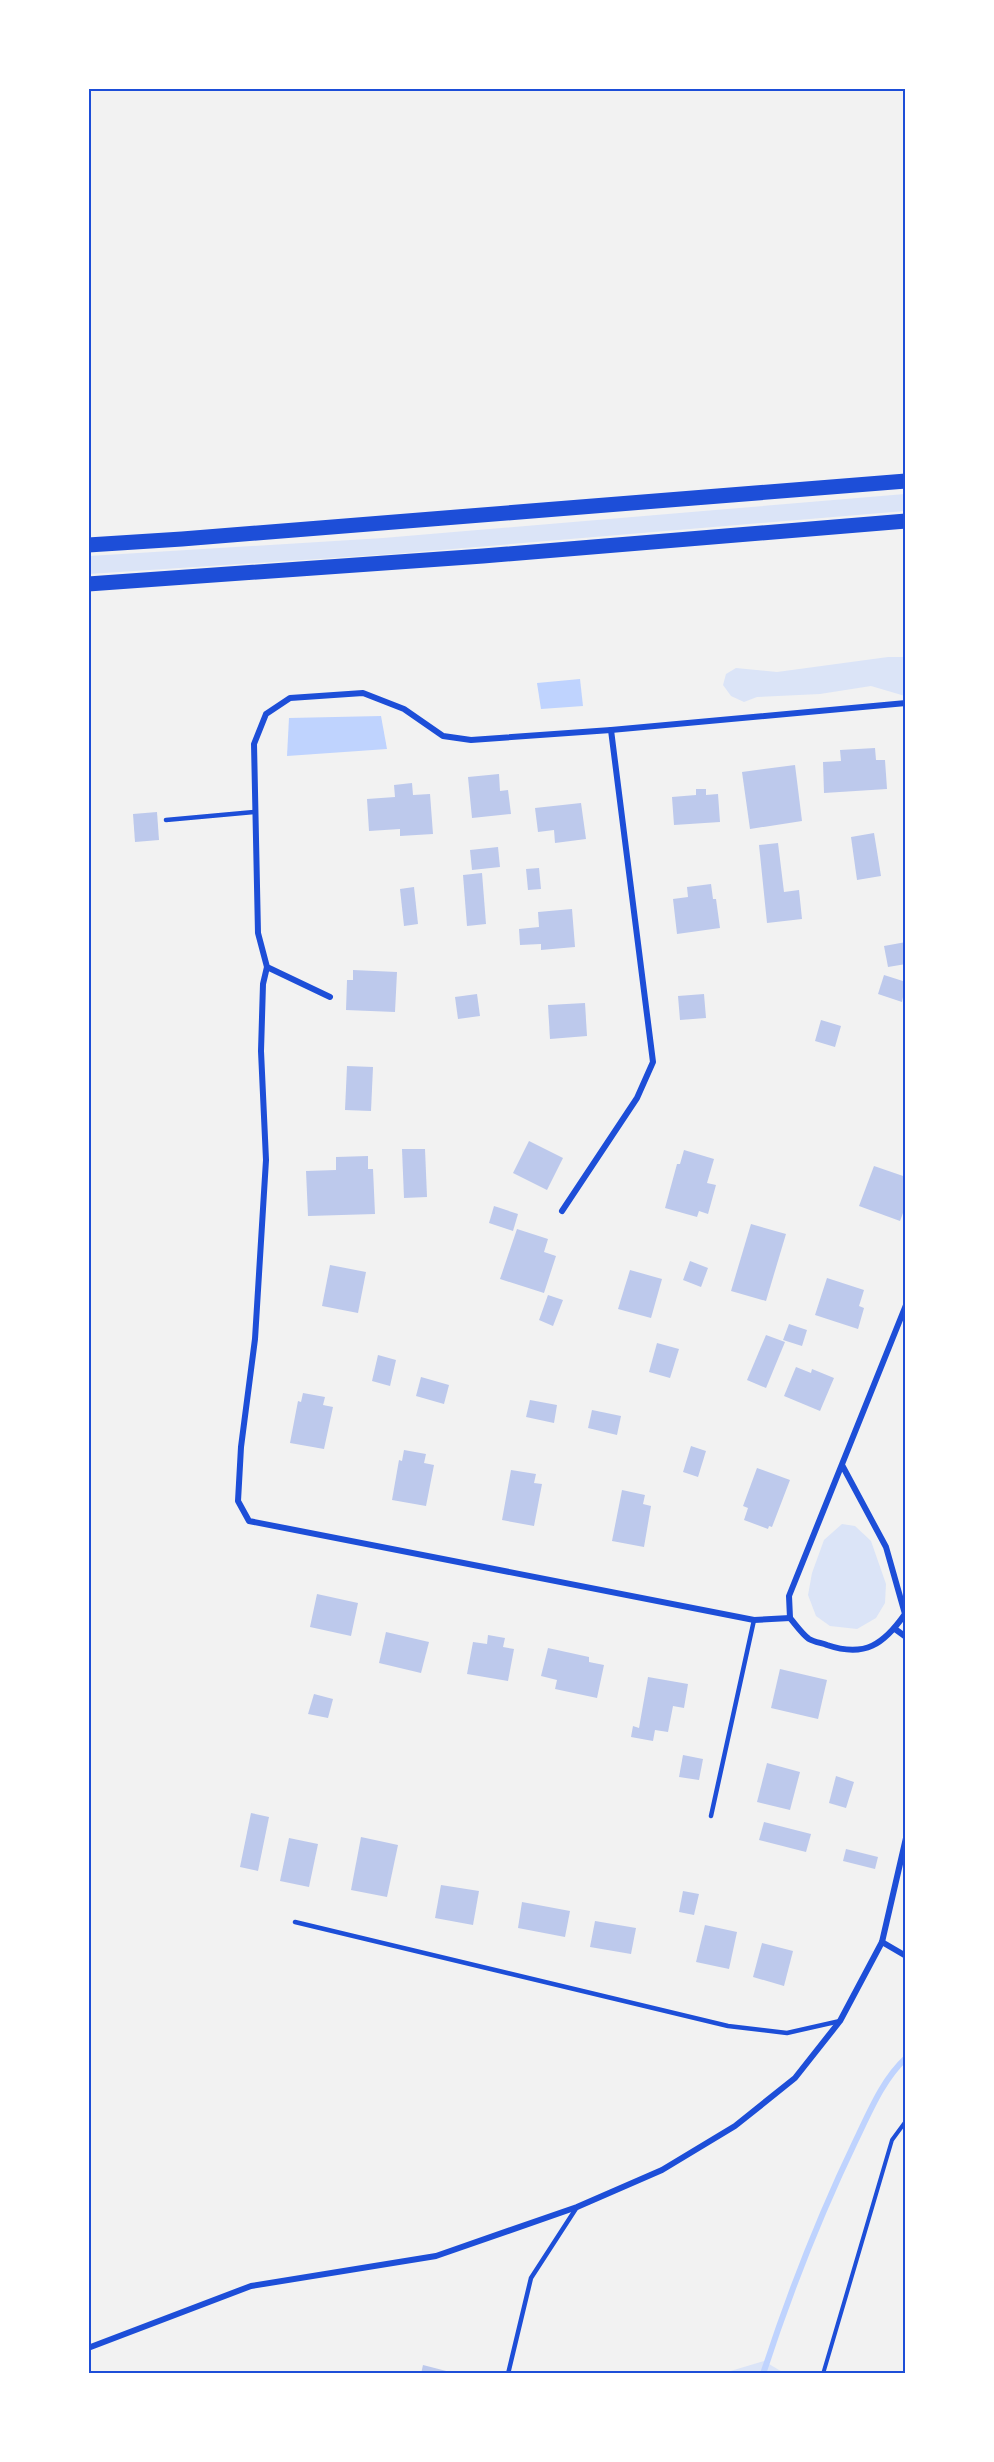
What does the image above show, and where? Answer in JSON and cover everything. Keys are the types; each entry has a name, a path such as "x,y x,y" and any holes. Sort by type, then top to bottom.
{"main road":[{"path":"88,545 182,540 906,481"},
{"path":"88,584 495,555 906,521"}],"street":[{"path":"790,1618 753,1620 249,1521 238,1502 241,1447 255,1340 266,1160 261,1051 263,984 267,967 258,933 254,744 266,714 290,698 363,693 404,709 443,736 471,740 611,730 906,703"},
{"path":"562,1211 638,1098 653,1062 611,730"},
{"path":"267,967 330,997"},
{"path":"842,1465 886,1547 905,1614 895,1629 880,1643 861,1650 840,1650 809,1639 790,1618 789,1596 906,1305"},
{"path":"895,1629 906,1637"},
{"path":"88,2349 251,2286 436,2256 577,2207 662,2170 735,2126 795,2079 840,2021 882,1941 906,1838"},
{"path":"882,1941 906,1956"}],"lane":[{"path":"166,820 254,812"},
{"path":"711,1816 753,1620"},
{"path":"295,1922 728,2026 787,2033 840,2021"},
{"path":"508,2373 531,2278 577,2207"}],"path":[{"path":"823,2373 892,2140 906,2121"}],"shaded area":[{"path":"905,494 905,511 393,554 89,574 89,556 383,538"},
{"path":"888,657 905,657 905,696 871,686 820,694 757,697 744,702 731,696 723,685 726,674 736,668 777,672"},
{"path":"842,1524 855,1526 871,1541 886,1584 885,1603 876,1618 857,1629 830,1626 816,1616 808,1595 812,1573 824,1540"},
{"path":"764,2361 784,2373 724,2373"}],"water":[{"path":"580,679 583,706 541,709 537,683"},
{"path":"381,716 387,749 287,756 289,718"}],"building":[{"path":"875,748 876,760 885,760 887,789 824,793 823,762 841,761 840,750"},
{"path":"795,765 802,821 750,829 742,772"},
{"path":"499,774 500,791 508,790 511,814 472,818 468,777"},
{"path":"412,783 413,795 430,794 433,834 400,836 400,829 369,831 367,799 395,797 394,785"},
{"path":"696,789 706,789 706,795 718,794 720,822 674,825 672,797 696,795"},
{"path":"581,803 586,839 555,843 554,830 538,832 535,808"},
{"path":"157,812 159,840 135,842 133,814"},
{"path":"874,833 881,876 857,880 851,837"},
{"path":"778,843 784,892 799,890 802,919 767,923 759,845"},
{"path":"498,847 500,867 472,870 470,850"},
{"path":"539,868 541,889 528,890 526,869"},
{"path":"482,873 486,924 467,926 463,875"},
{"path":"711,884 713,899 716,899 720,928 677,934 673,899 688,897 687,887"},
{"path":"414,887 418,924 404,926 400,889"},
{"path":"572,909 575,947 541,950 541,944 520,945 519,929 539,927 538,912"},
{"path":"906,942 906,964 888,967 884,946"},
{"path":"353,970 397,972 395,1012 346,1010 347,980 353,980"},
{"path":"884,975 906,982 902,1002 878,994"},
{"path":"477,994 480,1016 458,1019 455,997"},
{"path":"704,994 706,1018 680,1020 678,996"},
{"path":"585,1003 587,1036 550,1039 548,1005"},
{"path":"821,1020 841,1026 835,1047 815,1041"},
{"path":"347,1066 373,1067 371,1111 345,1110"},
{"path":"529,1141 563,1158 547,1190 513,1173"},
{"path":"402,1149 425,1149 427,1197 404,1198"},
{"path":"684,1150 714,1159 707,1183 716,1185 708,1214 699,1211 697,1217 665,1208 677,1164 680,1164"},
{"path":"368,1156 368,1169 373,1169 375,1214 308,1216 306,1171 336,1170 336,1157"},
{"path":"874,1166 906,1177 906,1205 900,1221 859,1206"},
{"path":"494,1206 518,1214 513,1231 489,1223"},
{"path":"751,1224 786,1234 766,1301 731,1291"},
{"path":"517,1229 548,1239 544,1252 556,1256 544,1293 500,1279"},
{"path":"690,1261 708,1268 701,1287 683,1280"},
{"path":"330,1265 366,1272 358,1313 322,1306"},
{"path":"630,1270 662,1279 651,1318 618,1309"},
{"path":"827,1278 864,1290 859,1306 864,1308 858,1329 815,1315"},
{"path":"548,1295 563,1300 553,1326 539,1320"},
{"path":"789,1324 807,1330 802,1346 783,1340"},
{"path":"766,1335 785,1342 766,1388 747,1380"},
{"path":"657,1343 679,1349 670,1378 649,1372"},
{"path":"378,1355 396,1360 390,1386 372,1381"},
{"path":"796,1367 811,1373 812,1369 834,1378 820,1411 784,1396"},
{"path":"421,1377 449,1385 444,1404 416,1396"},
{"path":"303,1393 325,1397 323,1405 333,1407 324,1449 290,1443 298,1401 301,1402"},
{"path":"530,1400 557,1405 554,1423 526,1417"},
{"path":"592,1410 621,1416 617,1435 588,1428"},
{"path":"691,1446 706,1451 698,1477 683,1472"},
{"path":"404,1450 426,1454 424,1463 434,1465 426,1506 392,1500 399,1460 402,1461"},
{"path":"757,1468 790,1480 772,1527 769,1526 768,1529 744,1520 748,1508 743,1506"},
{"path":"511,1470 536,1474 534,1483 542,1484 534,1526 502,1520"},
{"path":"622,1490 645,1495 643,1504 651,1506 644,1547 612,1541"},
{"path":"317,1594 358,1603 351,1636 310,1627"},
{"path":"386,1632 429,1642 421,1673 379,1663"},
{"path":"488,1635 505,1638 503,1647 514,1649 508,1681 467,1674 473,1642 487,1644"},
{"path":"548,1648 589,1657 589,1662 604,1665 597,1698 555,1689 557,1680 541,1676"},
{"path":"780,1669 827,1680 818,1719 771,1708"},
{"path":"648,1677 688,1684 684,1708 673,1706 668,1732 655,1730 653,1741 631,1737 633,1726 639,1728"},
{"path":"314,1694 333,1699 328,1718 308,1714"},
{"path":"683,1755 703,1759 699,1780 679,1777"},
{"path":"767,1763 800,1772 790,1810 757,1802"},
{"path":"836,1776 854,1782 846,1808 829,1803"},
{"path":"251,1813 269,1817 258,1871 240,1867"},
{"path":"764,1822 811,1834 806,1852 759,1840"},
{"path":"361,1837 398,1845 387,1897 351,1890"},
{"path":"289,1838 318,1844 309,1887 280,1881"},
{"path":"846,1849 878,1857 875,1869 843,1861"},
{"path":"441,1885 479,1891 473,1925 435,1918"},
{"path":"683,1891 699,1894 694,1915 679,1912"},
{"path":"522,1902 570,1911 565,1937 518,1928"},
{"path":"595,1921 636,1928 631,1954 590,1947"},
{"path":"705,1925 737,1932 729,1969 696,1962"},
{"path":"762,1943 793,1951 784,1986 753,1977"},
{"path":"423,2365 454,2373 454,2374 421,2374"}],"waterway":[{"path":"763,2374 783,2314 843,2168 878,2096 890,2076 906,2058"}]}
